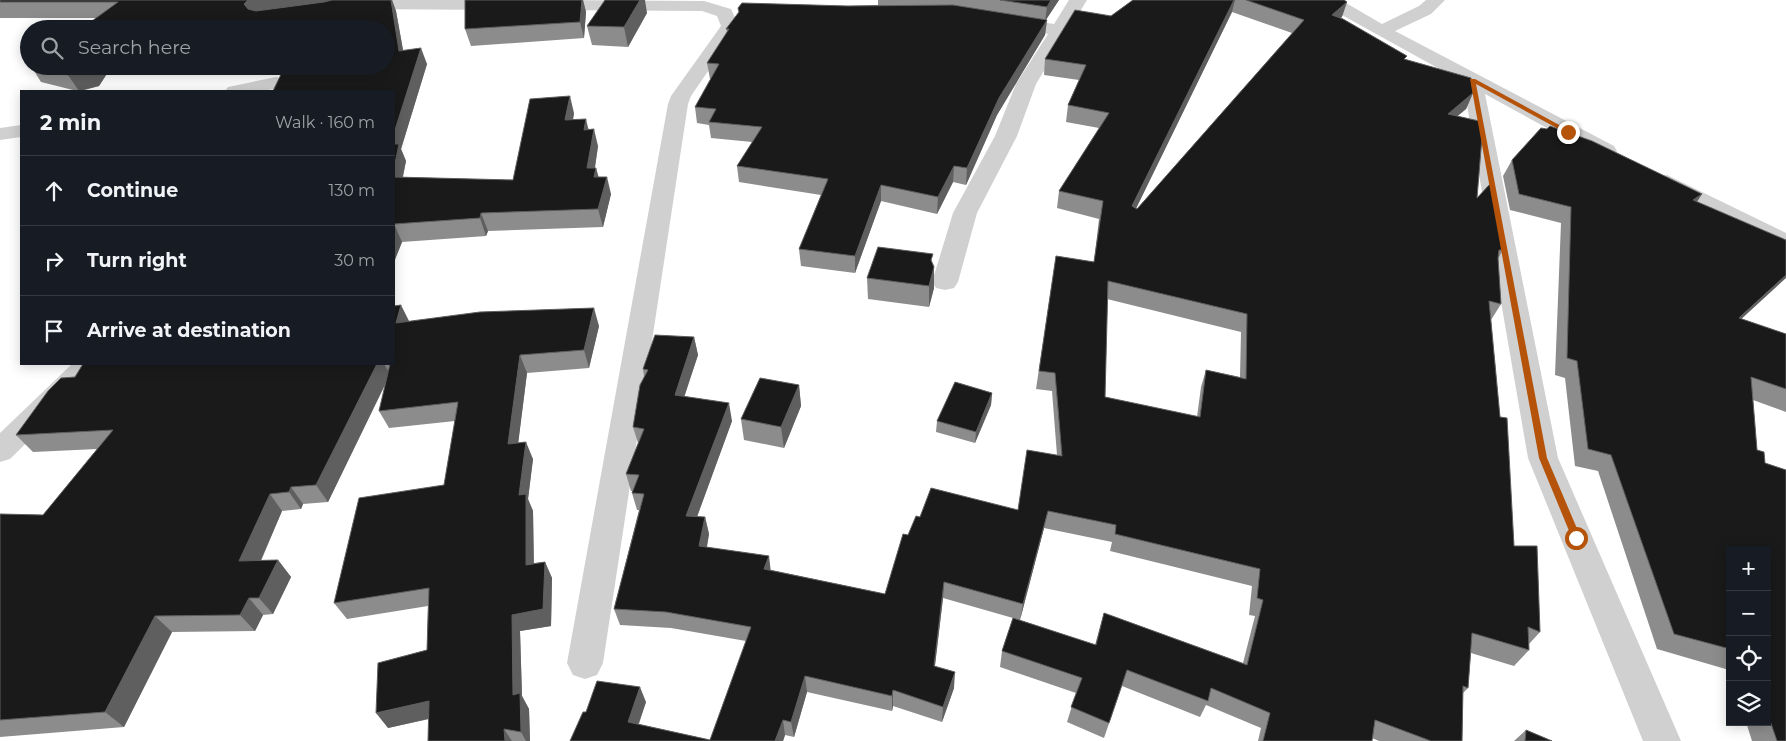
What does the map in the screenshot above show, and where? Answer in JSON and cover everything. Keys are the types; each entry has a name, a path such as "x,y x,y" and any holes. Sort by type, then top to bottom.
{"street":[{"path":"945,282 965,213 1006,136 1026,84 1078,0"},
{"path":"1328,0 1381,31 1621,159"},
{"path":"1381,31 1425,10 1436,0"},
{"path":"336,9 357,4 618,2 704,6 725,13 730,26 681,96 678,104 585,663"},
{"path":"717,10 746,10"},
{"path":"991,19 1059,30"},
{"path":"239,90 274,80"},
{"path":"1472,80 1543,458 1662,741"},
{"path":"0,134 20,131"},
{"path":"1647,172 1786,243"},
{"path":"0,451 89,365"}],"building":[{"path":"0,0 248,0 244,4 248,9 256,11 332,0 391,0 394,20 93,20 118,2 0,2"},
{"path":"465,0 582,0 580,22 465,29"},
{"path":"605,0 640,0 624,27 587,26"},
{"path":"1000,0 1051,0 1047,7"},
{"path":"1133,0 1234,0 1132,206 1137,209 1304,20 1246,0 1344,0 1347,2 1332,15 1343,19 1407,56 1404,59 1471,78 1473,93 1448,114 1479,121 1482,137 1477,198 1490,184 1503,250 1499,250 1498,258 1501,304 1489,301 1500,417 1507,418 1514,546 1537,546 1540,632 1528,627 1529,650 1472,633 1468,688 1463,686 1462,741 1431,741 1375,720 1372,741 1263,741 1270,713 1211,688 1208,701 1127,670 1109,723 1071,707 1082,678 1002,651 1013,618 1096,645 1104,613 1247,665 1263,600 1257,598 1260,569 1115,534 1116,525 1048,511 1023,604 944,582 934,666 955,672 943,707 893,690 892,696 805,676 791,722 783,720 775,741 570,741 583,712 586,712 597,681 640,687 628,722 710,740 751,627 666,612 614,609 644,494 632,493 639,475 626,474 644,429 633,427 640,385 648,370 643,369 655,335 694,337 675,395 729,403 686,516 705,517 699,546 769,556 764,569 885,594 903,534 908,535 916,516 920,517 931,488 1018,510 1027,450 1062,456 1055,373 1039,371 1056,256 1094,262 1103,201 1059,191 1109,113 1068,105 1086,65 1045,59 1075,10 1111,16","holes":["1108,281 1247,314 1246,379 1206,370 1200,417 1105,397"]},
{"path":"742,3 848,6 953,5 1047,20 999,98 967,168 954,166 938,197 881,185 855,256 799,249 828,179 737,166 762,127 709,122 716,109 695,107 719,64 707,63 729,29 726,29 739,12 738,8"},
{"path":"395,26 399,51 421,48 395,130 395,90 273,90 281,75 395,75"},
{"path":"570,96 565,120 586,119 584,130 594,129 587,168 596,168 594,177 607,177 598,209 481,213 480,218 395,224 395,177 513,180 530,99"},
{"path":"1550,126 1592,141 1702,194 1693,200 1786,240 1786,275 1739,318 1786,334 1786,389 1751,377 1757,450 1764,452 1765,463 1786,470 1786,741 1777,741 1771,724 1771,546 1726,546 1726,648 1674,634 1611,455 1588,449 1577,361 1567,358 1571,207 1519,194 1512,160 1541,128 1547,129"},
{"path":"395,144 399,144 395,163"},
{"path":"878,247 933,254 931,260 934,267 929,286 867,278"},
{"path":"401,305 396,323 480,312 594,308 584,350 520,355 508,444 526,442 519,495 526,494 526,565 545,562 543,609 512,615 513,695 520,693 521,732 504,729 505,741 428,741 429,701 376,713 378,663 427,650 429,588 334,603 359,498 444,485 458,402 379,411 390,365 395,365 395,306"},
{"path":"82,365 376,365 316,485 291,487 289,492 270,494 239,561 278,560 259,598 249,598 240,615 155,616 105,712 0,720 0,514 43,515 113,430 16,435 48,391 61,378 75,377"},
{"path":"760,378 799,385 781,427 741,419"},
{"path":"955,382 992,393 976,432 937,421"},
{"path":"1526,730 1552,741 1525,741"}],"route":[{"path":"1568,132 1472,80 1543,458 1576,538"}]}
